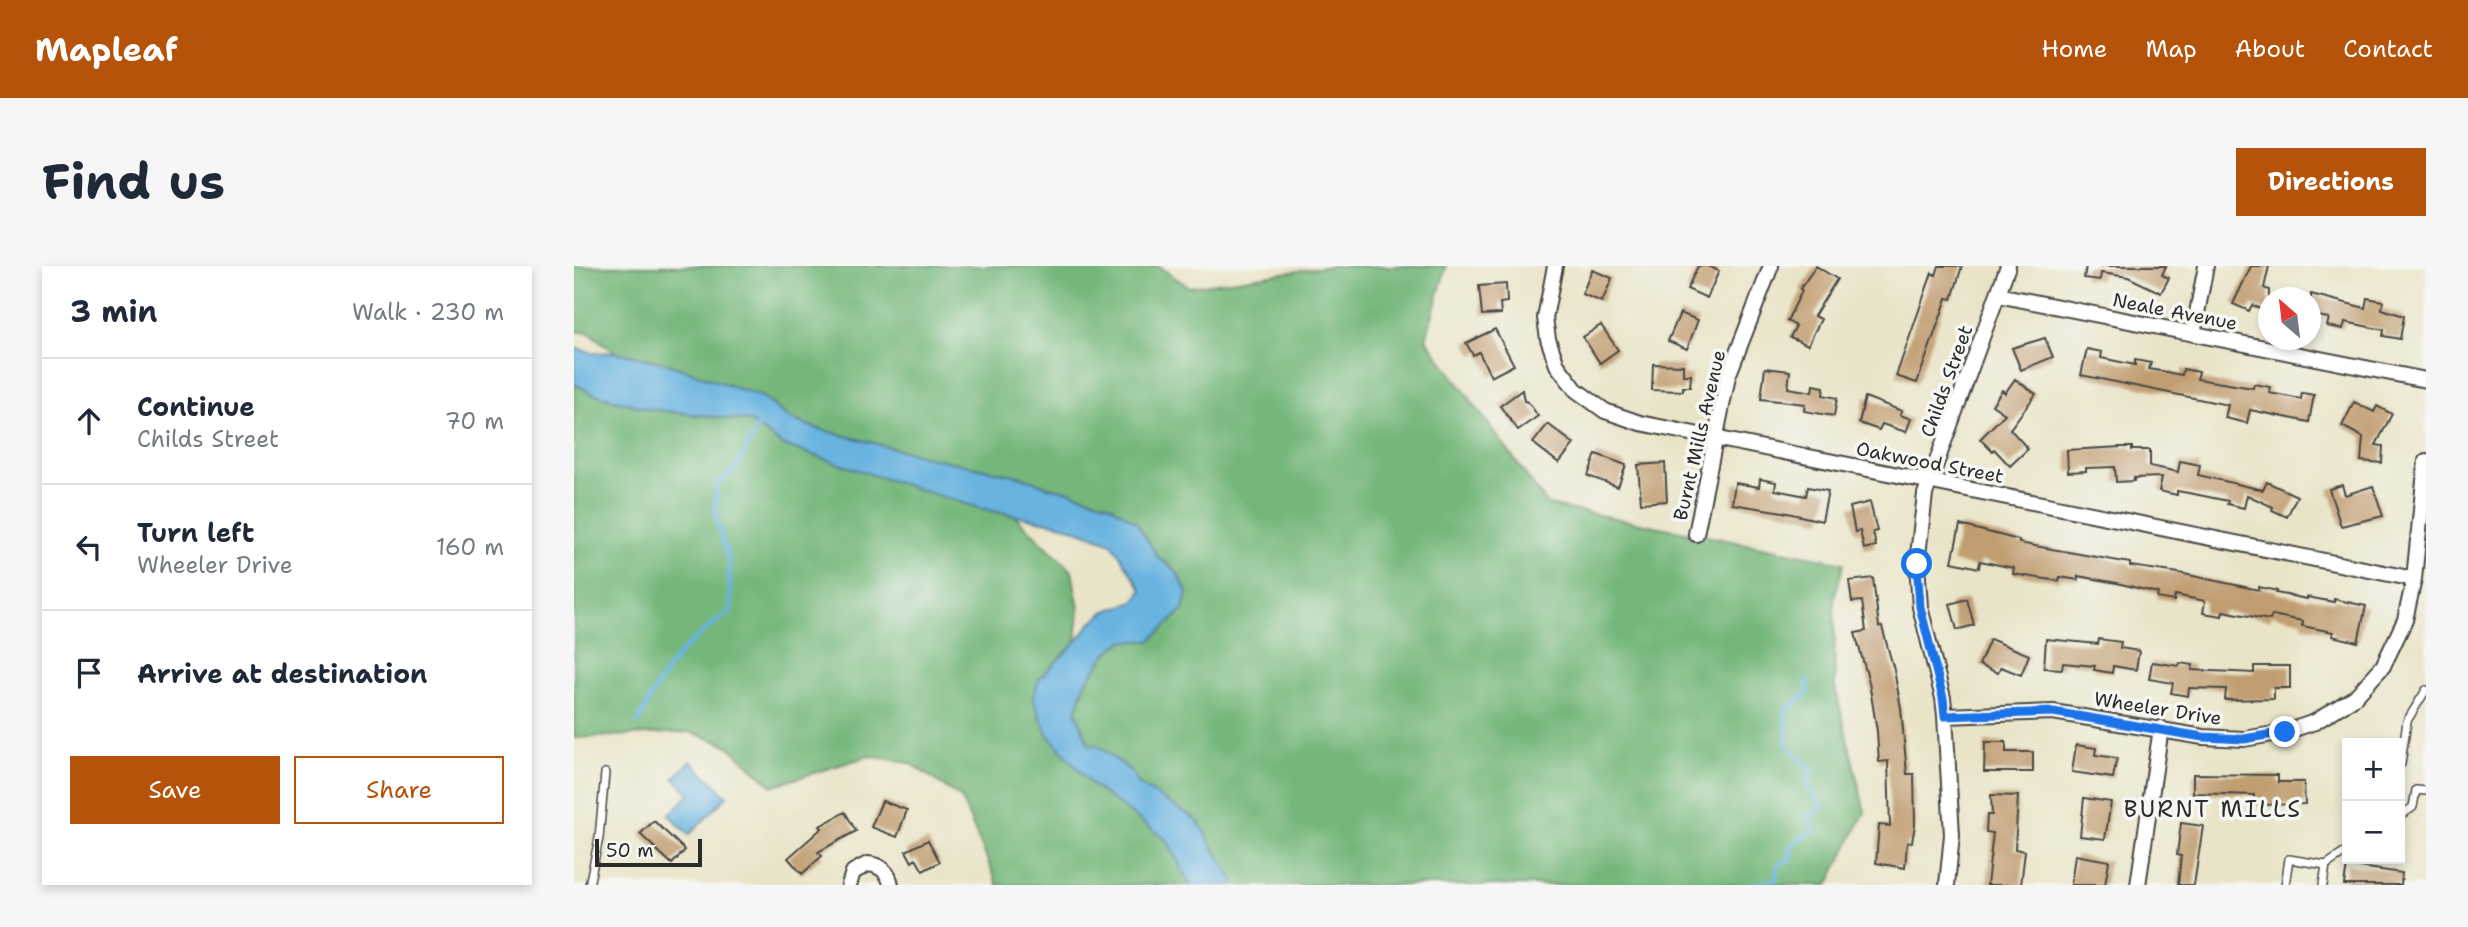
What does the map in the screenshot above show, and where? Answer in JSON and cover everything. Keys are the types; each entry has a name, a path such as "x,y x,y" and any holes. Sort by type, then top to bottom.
{"street":[{"name":"Oakwood Street","path":"1555,266 1545,318 1548,339 1557,365 1576,390 1605,411 1640,423 2414,579"},
{"name":"Burnt Mills Avenue","path":"1696,534 1728,376 1771,266"},
{"name":"Childs Street","path":"1947,885 1952,835 1945,716 1920,607 1917,564 1925,494 2008,266"},
{"path":"2193,334 2206,266"},
{"name":"Neale Avenue","path":"1998,295 2426,380"},
{"name":"Wheeler Drive","path":"1945,716 2053,712 2203,737 2244,739 2285,732 2315,722 2355,696 2383,666 2405,620 2414,579 2426,461"},
{"path":"2138,885 2161,729"},
{"path":"849,885 853,873 868,864 880,867 888,874 891,885"}],"lane":[{"path":"2404,738 2407,721 2426,690"},
{"path":"589,885 598,838 605,773"},
{"path":"2405,813 2413,807 2416,790 2426,791"},
{"path":"2285,885 2289,859 2326,865 2342,854"},
{"path":"2323,885 2326,865"}],"green space":[{"path":"574,266 1158,266 1189,287 1331,266 1446,266 1426,339 1548,505 1844,563 1834,598 1835,687 1865,812 1828,885 1236,885 1197,820 1138,784 1132,772 1089,745 1076,712 1085,683 1107,653 1123,641 1150,641 1187,592 1176,571 1158,557 1136,522 1068,491 1048,487 1023,477 927,457 815,428 791,419 762,397 665,363 615,352 588,332 574,332"},
{"path":"574,384 597,395 649,409 749,421 783,445 979,508 1015,516 1072,571 1079,609 1076,642 1039,679 1092,785 1167,840 1190,885 998,885 961,798 910,763 869,756 772,786 727,745 690,732 574,738"}],"water":[{"path":"574,348 595,353 615,352 665,363 762,397 791,419 815,428 927,457 1023,477 1109,504 1136,522 1158,557 1176,571 1187,592 1183,610 1150,641 1123,641 1107,653 1085,683 1076,712 1089,745 1097,745 1132,772 1138,784 1197,820 1236,885 1190,885 1167,840 1092,785 1047,734 1033,698 1039,679 1092,622 1106,611 1134,602 1142,590 1112,543 1063,525 979,508 783,445 749,421 649,409 597,395 574,384"},
{"path":"691,761 727,796 689,835 669,815 690,794 674,778"}],"building":[{"path":"1698,266 1708,266 1719,271 1707,298 1687,289"},
{"path":"1816,266 1837,279 1814,316 1821,319 1808,345 1790,337 1796,326 1787,321 1802,291 1800,289"},
{"path":"1939,266 1962,266 1952,299 1947,298 1917,383 1896,376 1932,273 1936,275"},
{"path":"2086,266 2166,266 2162,275 2169,278 2161,293 2128,277 2101,273 2100,280 2084,278"},
{"path":"2251,266 2269,266 2264,287 2258,287 2258,307 2252,305 2249,311 2233,304"},
{"path":"1592,270 1612,278 1602,302 1582,294"},
{"path":"1506,284 1507,302 1500,303 1501,314 1482,315 1479,286"},
{"path":"2321,297 2365,308 2367,298 2383,301 2382,309 2404,316 2400,339 2383,336 2384,330 2345,322 2343,329 2327,326 2329,318 2321,317"},
{"path":"1680,313 1698,320 1687,349 1668,341"},
{"path":"1601,325 1618,350 1600,363 1583,337"},
{"path":"1495,329 1514,365 1491,377 1479,352 1473,355 1466,343"},
{"path":"2045,338 2053,357 2021,370 2012,348"},
{"path":"2087,349 2102,352 2101,358 2135,365 2135,360 2151,363 2149,369 2182,375 2183,369 2199,372 2197,379 2253,388 2254,384 2270,387 2269,393 2301,399 2302,393 2314,395 2309,422 2250,410 2247,423 2225,418 2228,405 2081,375"},
{"path":"1653,364 1683,365 1683,375 1691,375 1690,387 1683,387 1683,391 1652,390"},
{"path":"1765,368 1790,371 1788,388 1812,392 1813,385 1824,387 1823,395 1837,398 1834,416 1804,411 1805,404 1761,399"},
{"path":"2015,379 2036,394 2010,429 2028,449 2010,466 1980,439 2005,414 1992,405 2002,390 2005,393"},
{"path":"1522,390 1524,401 1528,402 1538,416 1518,430 1500,406"},
{"path":"1865,397 1902,411 1900,415 1911,419 1906,432 1882,424 1879,430 1859,423"},
{"path":"2354,402 2374,412 2377,406 2392,414 2376,445 2383,446 2382,463 2361,461 2363,437 2342,426"},
{"path":"1548,424 1574,444 1559,463 1533,443"},
{"path":"2132,447 2132,450 2150,450 2150,466 2178,472 2180,461 2200,465 2198,475 2263,490 2267,482 2297,496 2287,517 2247,495 2244,508 2227,504 2228,501 2194,494 2177,491 2177,495 2159,491 2162,477 2116,482 2115,467 2068,472 2067,450"},
{"path":"1596,454 1626,465 1618,487 1588,476"},
{"path":"1665,463 1667,501 1641,503 1638,465"},
{"path":"1760,479 1776,482 1775,490 1806,496 1808,487 1828,491 1822,521 1732,504 1735,483 1759,487"},
{"path":"2342,485 2345,495 2373,486 2383,516 2341,526 2329,489"},
{"path":"1870,502 1877,531 1873,532 1876,546 1864,549 1860,531 1855,532 1850,507"},
{"path":"1960,525 2019,540 2019,543 2130,563 2130,566 2259,590 2259,587 2307,599 2334,602 2334,599 2366,606 2358,642 2332,636 2333,632 2302,626 2303,621 2272,615 2270,620 2223,611 2222,616 2203,613 2205,601 2175,595 2174,601 2157,598 2158,593 2117,583 2078,576 2078,580 2060,577 2059,581 2013,574 2014,568 1980,561 1979,568 1952,562"},
{"path":"1873,578 1879,627 1882,627 1894,670 1901,708 1907,774 1914,774 1915,825 1912,842 1907,843 1905,868 1876,863 1879,825 1890,826 1888,761 1879,762 1869,682 1855,633 1866,631 1862,601 1852,602 1849,581"},
{"path":"1967,599 1974,625 1957,630 1950,604"},
{"path":"1990,639 2029,655 2021,675 2001,667 1998,673 1979,665"},
{"path":"2046,639 2098,644 2099,639 2121,642 2120,648 2139,651 2136,670 2113,666 2112,673 2094,670 2095,666 2063,663 2062,669 2044,668"},
{"path":"2152,662 2193,665 2192,670 2254,673 2254,666 2290,666 2290,688 2274,688 2274,699 2225,700 2226,689 2189,688 2188,696 2171,693 2173,683 2149,679"},
{"path":"1985,742 2006,742 2006,752 2033,752 2033,772 1984,772"},
{"path":"2076,745 2096,748 2095,755 2117,758 2113,778 2072,772"},
{"path":"2193,774 2278,775 2278,782 2304,782 2305,804 2254,805 2254,795 2193,793"},
{"path":"1991,795 2018,796 2015,849 2025,851 2021,885 1987,885 1993,833 1986,832 1987,815 1992,815"},
{"path":"2084,798 2111,802 2105,839 2080,836"},
{"path":"882,801 907,810 897,837 871,827"},
{"path":"845,812 856,831 818,852 822,856 802,874 788,858 822,828 820,826"},
{"path":"654,821 685,850 672,864 640,834"},
{"path":"2181,823 2203,826 2194,885 2178,885 2181,856 2177,855"},
{"path":"928,840 940,862 923,871 916,859 912,862 906,851"},
{"path":"2075,855 2109,861 2105,885 2071,885"},
{"path":"2347,865 2402,873 2401,885 2344,885"}],"waterway":[{"path":"638,722 666,671 686,647 731,611 729,562 716,518 716,486 736,468 760,423"},
{"path":"1748,885 1775,881 1778,865 1793,857 1788,848 1814,830 1808,816 1823,807 1806,784 1812,769 1787,745 1786,711 1808,692 1807,680"}],"district":[{"name":"BURNT MILLS","path":"2213,809"}],"route":[{"path":"1917,564 1920,607 1945,716 2053,712 2203,737 2244,739 2285,732"}]}
